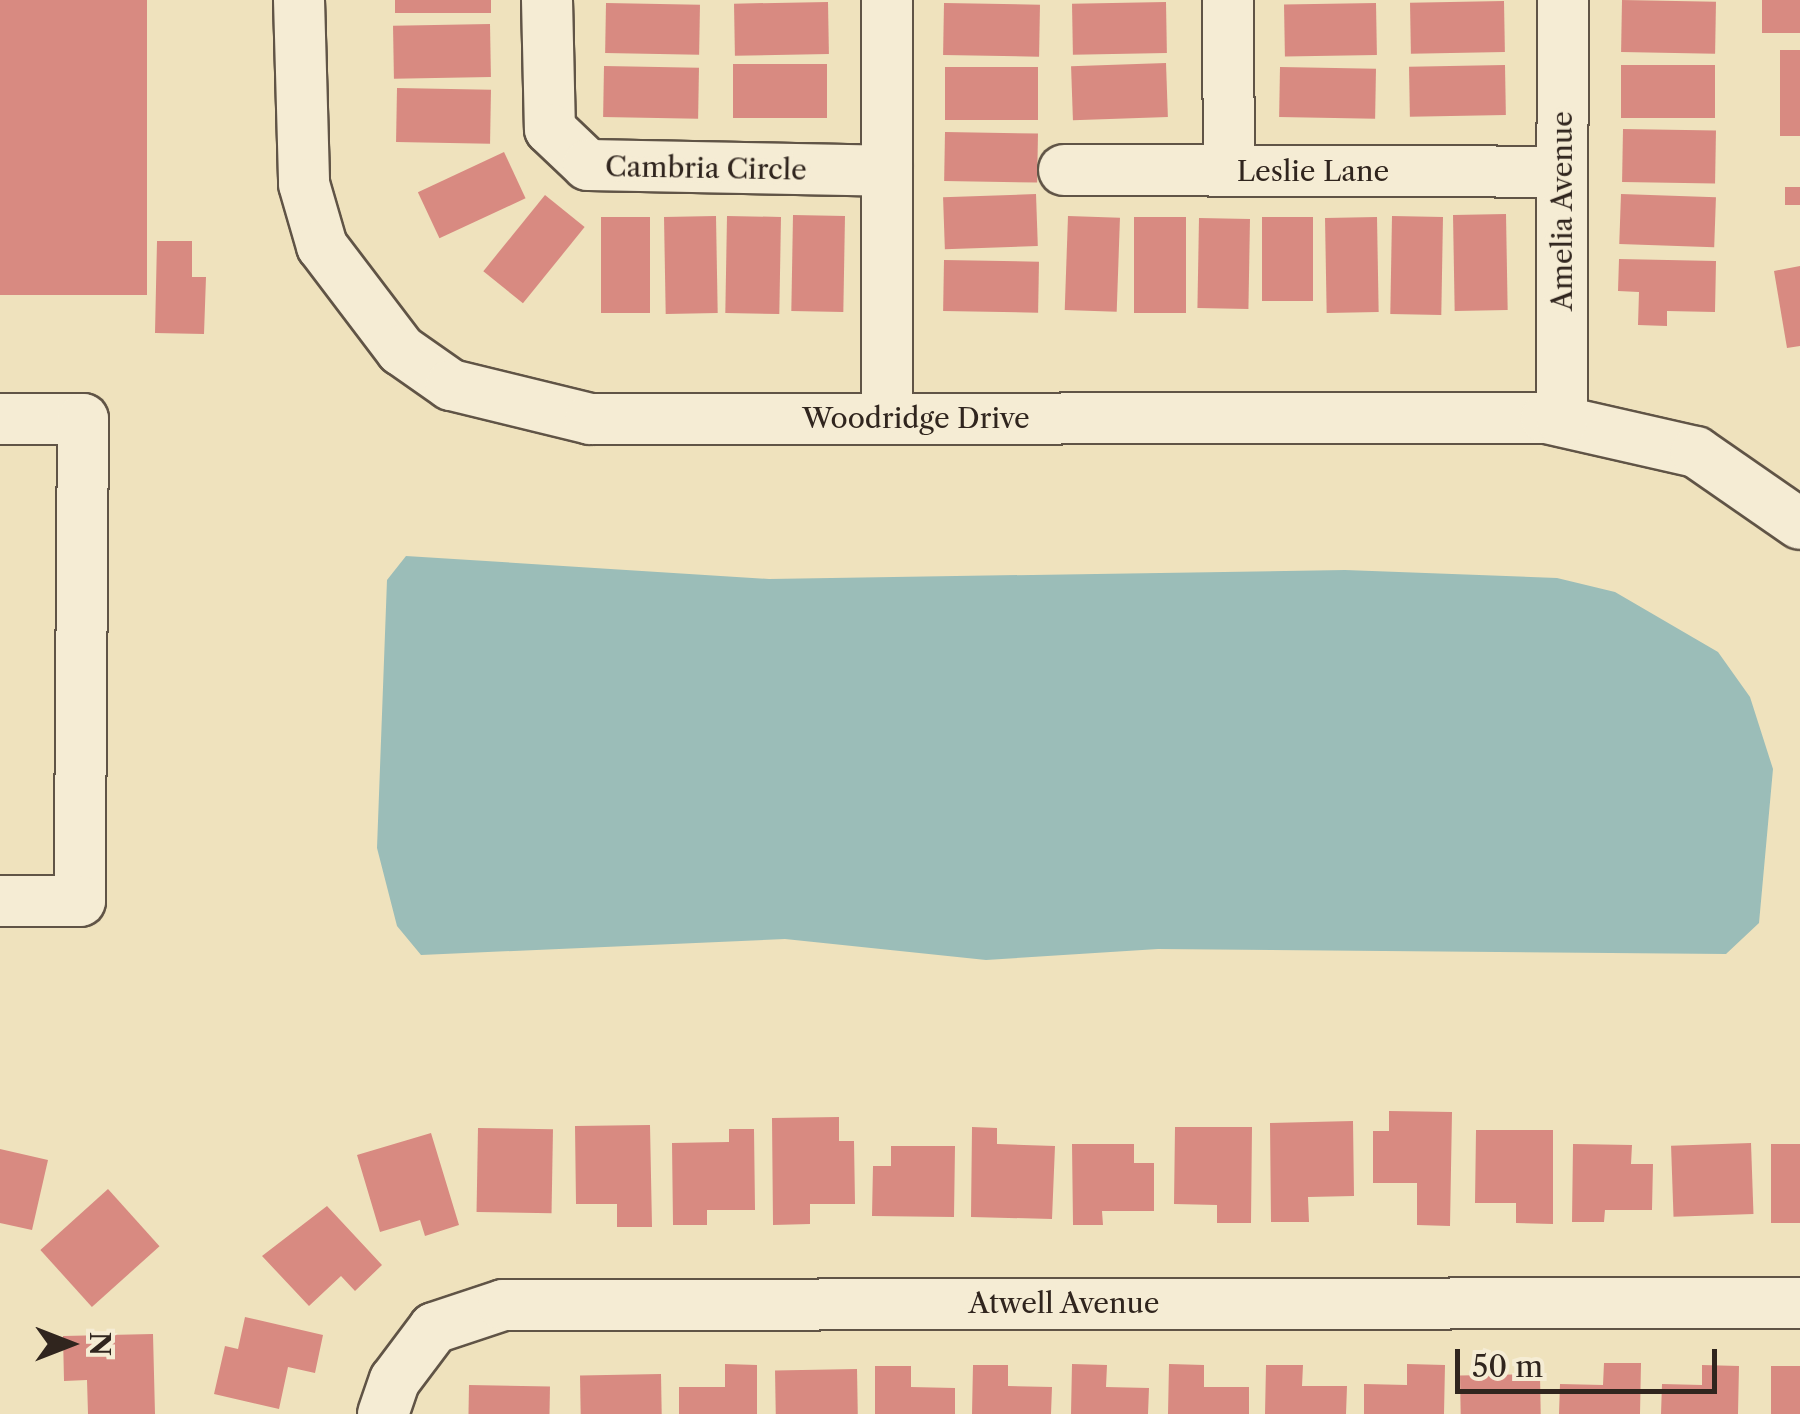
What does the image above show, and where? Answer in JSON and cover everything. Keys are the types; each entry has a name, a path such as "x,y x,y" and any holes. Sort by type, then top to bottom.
{"street":[{"name":"Woodridge Drive","path":"299,0 304,184 322,246 402,350 451,384 590,419 1562,422 1696,452 1800,524"},
{"name":"Cambria Circle","path":"547,0 550,128 588,166 886,171"},
{"path":"886,418 887,0"},
{"path":"1228,0 1230,170"},
{"name":"Amelia Avenue","path":"1562,422 1563,0"},
{"name":"Leslie Lane","path":"1064,170 1562,172"},
{"path":"0,901 80,900 82,419 5,410"},
{"name":"Atwell Avenue","path":"383,1414 395,1380 434,1328 503,1305 1800,1304"}],"water":[{"path":"406,556 769,579 1345,570 1557,578 1615,592 1718,652 1750,697 1773,769 1759,923 1726,954 1158,949 986,960 785,939 421,955 397,926 377,848 387,580"}],"building":[{"path":"0,0 147,0 147,295 0,295"},
{"path":"395,0 491,0 491,13 395,13"},
{"path":"1622,0 1716,2 1715,54 1621,52"},
{"path":"1762,0 1800,0 1800,33 1762,33"},
{"path":"1504,1 1505,52 1411,54 1410,3"},
{"path":"828,2 829,54 735,56 734,4"},
{"path":"1166,2 1167,53 1073,55 1072,4"},
{"path":"606,3 700,5 699,55 605,53"},
{"path":"944,3 1040,5 1039,57 943,55"},
{"path":"1376,3 1377,55 1285,57 1284,5"},
{"path":"490,24 491,77 394,79 393,26"},
{"path":"1780,50 1800,50 1800,136 1780,136"},
{"path":"1166,63 1168,117 1073,120 1071,66"},
{"path":"733,64 827,64 827,118 733,118"},
{"path":"1505,65 1506,115 1410,117 1409,67"},
{"path":"1621,65 1715,65 1715,118 1621,118"},
{"path":"604,66 699,68 698,119 603,117"},
{"path":"945,67 1038,67 1038,120 945,120"},
{"path":"1280,67 1376,69 1375,119 1279,117"},
{"path":"397,88 491,90 490,144 396,142"},
{"path":"1623,129 1716,131 1715,184 1622,182"},
{"path":"945,132 1038,134 1037,183 944,181"},
{"path":"504,152 526,198 439,238 418,192"},
{"path":"1785,187 1800,187 1800,205 1785,205"},
{"path":"1036,194 1038,246 945,249 943,197"},
{"path":"1621,194 1716,197 1714,247 1619,244"},
{"path":"545,195 585,227 523,303 483,271"},
{"path":"1506,214 1508,310 1455,311 1453,215"},
{"path":"793,215 845,216 843,312 791,311"},
{"path":"716,216 718,313 666,314 664,217"},
{"path":"727,216 781,217 779,314 725,313"},
{"path":"1068,216 1120,218 1117,312 1065,310"},
{"path":"1392,216 1443,217 1441,315 1390,314"},
{"path":"601,217 650,217 650,313 601,313"},
{"path":"1134,217 1186,217 1186,313 1134,313"},
{"path":"1262,217 1313,217 1313,301 1262,301"},
{"path":"1377,217 1379,312 1327,313 1325,218"},
{"path":"1199,218 1250,219 1248,309 1197,308"},
{"path":"157,241 192,241 192,277 206,277 204,334 155,333"},
{"path":"1619,259 1716,261 1715,312 1667,311 1667,326 1638,325 1639,292 1618,291"},
{"path":"944,260 1039,262 1038,313 943,311"},
{"path":"1800,266 1800,346 1787,348 1774,271"},
{"path":"1389,1111 1452,1112 1450,1226 1417,1225 1417,1183 1373,1183 1373,1131 1389,1131"},
{"path":"839,1117 839,1141 854,1141 855,1204 810,1204 810,1224 773,1225 772,1118"},
{"path":"1353,1121 1354,1196 1308,1197 1309,1222 1271,1222 1270,1123"},
{"path":"650,1125 652,1227 617,1227 617,1204 576,1204 575,1126"},
{"path":"972,1127 997,1128 997,1144 1055,1146 1052,1219 971,1217"},
{"path":"1175,1127 1252,1127 1251,1223 1217,1223 1217,1205 1174,1204"},
{"path":"478,1128 553,1129 552,1213 477,1212"},
{"path":"729,1129 754,1129 755,1210 707,1210 707,1225 673,1225 672,1143 729,1142"},
{"path":"1476,1130 1553,1130 1553,1224 1516,1223 1516,1203 1475,1203"},
{"path":"431,1133 459,1225 425,1236 420,1220 380,1232 357,1155"},
{"path":"1751,1143 1753,1214 1674,1217 1671,1146"},
{"path":"1072,1144 1134,1144 1134,1163 1154,1163 1154,1211 1102,1211 1103,1225 1073,1225"},
{"path":"1573,1144 1632,1145 1631,1164 1653,1164 1652,1210 1605,1210 1604,1222 1572,1222"},
{"path":"1771,1144 1800,1144 1800,1223 1771,1223"},
{"path":"891,1146 955,1146 954,1217 872,1216 873,1166 891,1166"},
{"path":"0,1149 48,1160 32,1230 0,1223"},
{"path":"108,1189 160,1246 92,1307 40,1250"},
{"path":"327,1206 382,1265 355,1291 341,1276 309,1306 262,1256"},
{"path":"245,1317 323,1335 315,1373 288,1367 279,1409 214,1394 225,1346 238,1349"},
{"path":"153,1334 155,1414 88,1414 87,1380 64,1381 63,1336"},
{"path":"1604,1363 1641,1363 1640,1414 1559,1414 1560,1384 1603,1385"},
{"path":"725,1364 757,1365 757,1414 679,1414 679,1387 725,1387"},
{"path":"1072,1364 1107,1365 1106,1387 1149,1388 1148,1414 1071,1414"},
{"path":"1169,1364 1204,1365 1204,1387 1249,1387 1249,1414 1168,1414"},
{"path":"1407,1364 1445,1365 1444,1414 1364,1414 1364,1384 1407,1385"},
{"path":"973,1365 1008,1365 1008,1386 1052,1387 1051,1414 972,1414"},
{"path":"1266,1365 1303,1365 1302,1386 1347,1386 1346,1414 1265,1414"},
{"path":"1702,1365 1739,1366 1738,1414 1661,1414 1662,1384 1702,1385"},
{"path":"875,1366 911,1366 911,1387 955,1388 955,1414 875,1414"},
{"path":"1771,1366 1800,1366 1800,1414 1771,1414"},
{"path":"857,1369 858,1414 776,1414 775,1370"},
{"path":"661,1374 662,1414 581,1414 580,1375"},
{"path":"1540,1374 1541,1414 1461,1414 1460,1375"},
{"path":"469,1385 550,1386 550,1414 468,1414"}]}
